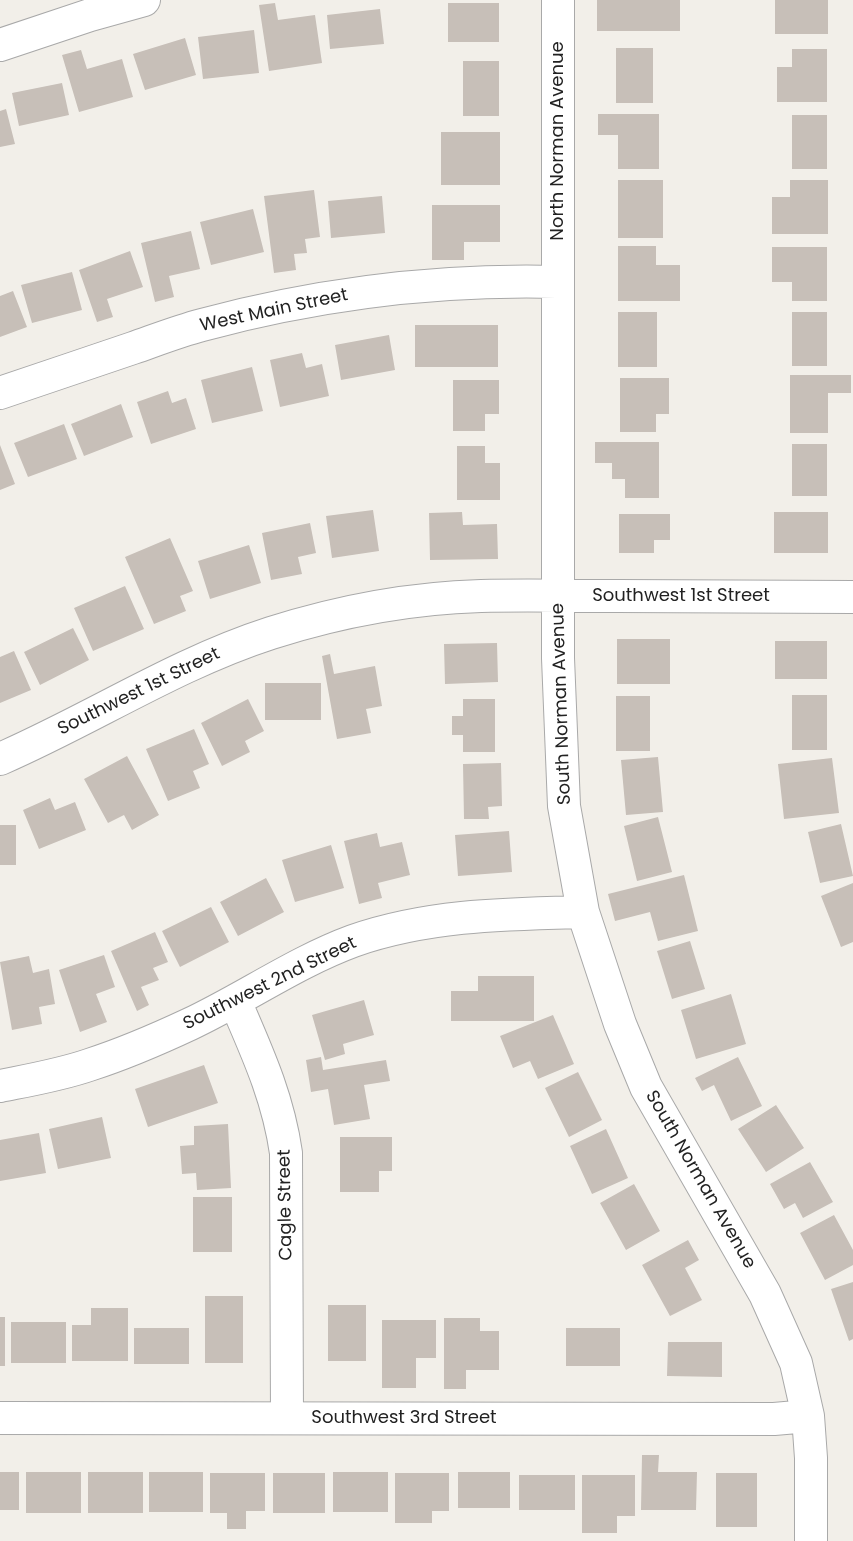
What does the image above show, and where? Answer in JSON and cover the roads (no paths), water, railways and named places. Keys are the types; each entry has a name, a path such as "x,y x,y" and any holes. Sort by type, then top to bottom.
{"street":[{"path":"0,45 144,0"},
{"name":"North Norman Avenue","path":"557,282 558,0"},
{"name":"West Main Street","path":"0,393 200,325 256,311 362,293 420,286 512,281 557,282"},
{"name":"South Norman Avenue","path":"557,282 560,747 564,806 583,912 620,1024 646,1087 765,1294 796,1363 808,1416 811,1458 811,1541"},
{"name":"Southwest 1st Street","path":"0,759 35,744 171,673 223,650 273,632 347,614 410,603 479,596 853,597"},
{"name":"Southwest 2nd Street","path":"0,1086 88,1066 191,1024 333,950 393,929 432,921 483,915 583,912"},
{"name":"Cagle Street","path":"235,1000 268,1077 281,1121 286,1153 287,1418"},
{"name":"Southwest 3rd Street","path":"0,1418 774,1419 808,1416"}]}
